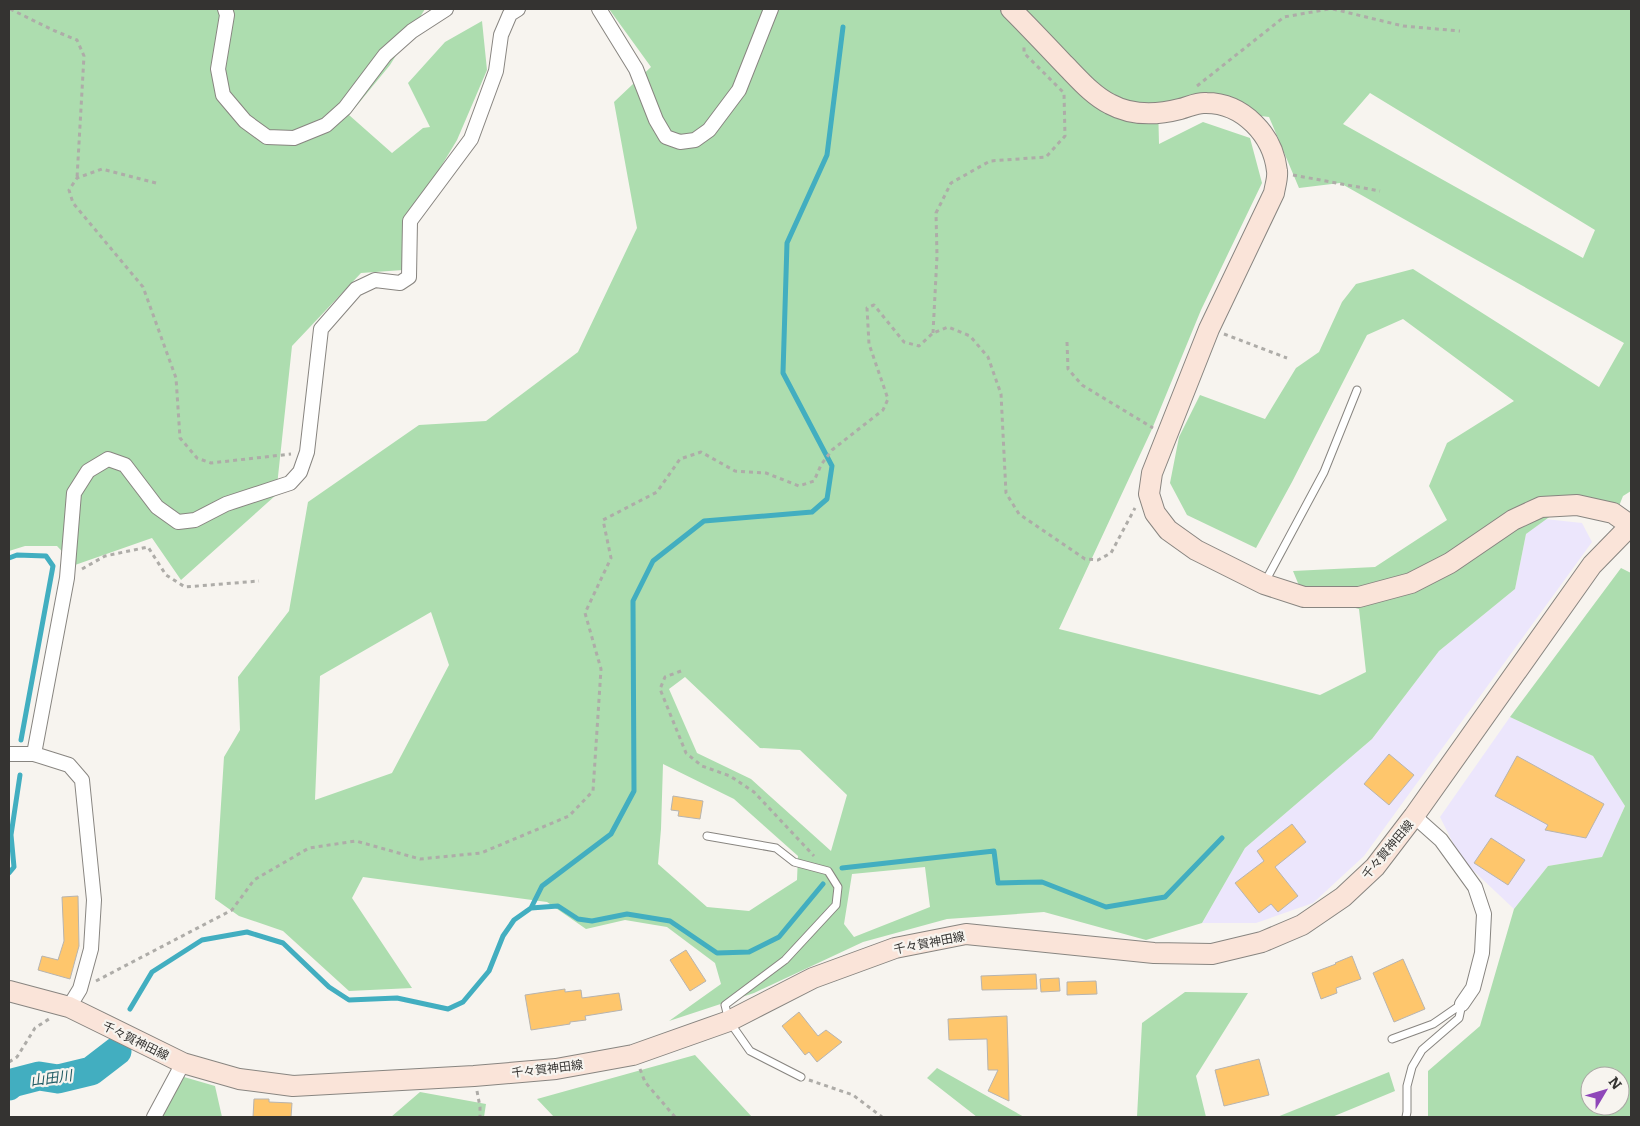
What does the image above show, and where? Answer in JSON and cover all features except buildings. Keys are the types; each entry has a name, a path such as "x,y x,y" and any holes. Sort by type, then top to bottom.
{"main road":[{"path":"1018,16 1088,89 1109,104 1126,111 1147,114 1175,110 1205,102 1224,105 1243,114 1259,128 1271,147 1277,172 1274,193 1209,328 1152,473 1149,494 1155,513 1168,530 1196,550 1264,584 1304,597 1358,597 1411,583 1450,563 1513,520 1541,507 1578,505 1613,513 1631,525"},
{"name":"千々賀神田線","path":"9,990 69,1007 183,1063 239,1079 293,1086 474,1076 556,1069 633,1055 730,1021 813,978 849,964 895,948 966,934 1154,953 1212,954 1262,942 1302,925 1343,897 1375,867 1414,816 1592,565 1631,525"}],"street":[{"path":"225,9 227,15 218,69 223,95 245,121 267,136 294,138 326,125 345,108 385,55 412,31 446,9"},
{"path":"34,754 67,578 74,493 88,471 108,459 125,464 157,507 178,522 195,520 226,504 290,483 300,472 306,452 321,329 356,289 374,280 400,283 409,277 410,221 471,139 496,71 501,35 510,14 518,9"},
{"path":"599,9 636,70 656,120 666,137 680,142 696,140 709,130 739,90 771,9"},
{"path":"9,754 34,754 70,765 82,780 94,900 91,949 80,989 69,1007"},
{"path":"1414,816 1441,840 1464,871 1475,887 1484,914 1482,953 1474,988 1462,1004"},
{"path":"154,1117 183,1063"}],"lane":[{"path":"1264,584 1324,472 1357,390"},
{"path":"707,836 776,848 794,862 828,871 838,887 836,905 785,960 725,1005 730,1021 750,1051 801,1077"},
{"path":"1392,1039 1432,1024 1462,1004"},
{"path":"1406,1117 1406,1086 1412,1067 1422,1050 1458,1018 1462,1004"}],"path":[{"path":"10,9 78,40 84,56 77,178 69,190 73,203 144,287 176,378 180,438 197,458 211,463 306,452"},
{"path":"1193,90 1284,17 1329,9"},
{"path":"1333,9 1402,26 1460,31"},
{"path":"933,333 937,256 936,213 951,184 990,161 1046,157 1065,136 1064,93 1024,54 1018,16"},
{"path":"77,178 102,169 156,182"},
{"path":"1277,172 1380,191"},
{"path":"80,989 232,910 254,880 309,848 356,841 420,859 481,853 569,816 594,791 601,669 585,613 611,558 603,520 657,492 680,459 701,452 735,471 766,473 799,486 814,481 821,465 832,450 883,410 888,399 869,344 867,308 874,305 904,342 919,346 933,333 948,327 970,336 988,357 1001,394 1006,493 1019,514 1085,560 1098,560 1111,553 1137,504 1149,494"},
{"path":"1209,328 1287,358"},
{"path":"1067,342 1068,370 1082,385 1167,436"},
{"path":"67,578 105,556 148,547 166,575 185,587 259,581"},
{"path":"681,671 666,677 660,689 686,753 702,766 730,776 754,792 828,871"},
{"path":"9,1062 17,1058 34,1028 69,1007"},
{"path":"633,1055 646,1082 675,1117"},
{"path":"474,1076 480,1117"},
{"path":"801,1077 853,1095 882,1117"}],"shaded area":[{"path":"1545,519 1582,523 1592,542 1364,856 1313,903 1256,923 1202,923 1245,848 1372,739 1439,651 1515,589 1526,534"},
{"path":"1510,717 1593,756 1625,806 1602,857 1548,866 1514,909 1461,859 1440,817"}],"green space":[{"path":"9,9 425,9 390,65 349,115 392,153 423,128 430,127 408,83 445,42 482,21 487,70 457,140 404,228 403,270 361,273 292,346 276,495 181,580 152,538 75,565 57,546 25,546 9,551"},
{"path":"609,9 1631,9 1631,491 1623,496 1617,511 1563,507 1526,534 1515,589 1439,651 1372,739 1245,848 1202,923 1146,940 1044,912 947,919 863,942 754,993 669,1021 721,984 715,963 667,927 625,920 586,929 547,902 363,877 352,898 412,988 349,991 283,931 239,916 215,899 224,757 240,730 238,677 289,611 308,502 419,425 486,421 578,352 637,228 614,102 651,67","holes":["1370,93 1595,230 1583,258 1343,124","1158,103 1269,117 1299,188 1340,183 1624,343 1599,387 1413,269 1356,284 1342,302 1319,352 1296,368 1265,419 1200,395 1179,437 1170,483 1187,515 1256,548 1367,335 1403,319 1514,401 1447,443 1429,486 1447,520 1375,567 1293,571 1302,593 1359,609 1366,672 1320,695 1059,629 1152,429 1201,310 1262,183 1250,138 1203,122 1159,144","431,612 449,665 392,773 315,800 320,676","685,677 760,748 800,750 847,795 831,851 751,779 697,753 669,689","663,764 734,799 798,856 797,880 749,911 707,907 658,864","925,867 930,907 854,937 844,924 852,874"]},
{"path":"1621,568 1631,573 1631,1117 1428,1117 1428,1071 1480,1026 1514,909 1548,866 1602,857 1625,806 1593,756 1510,717"},
{"path":"1185,992 1248,993 1196,1076 1206,1117 1137,1117 1142,1023"},
{"path":"695,1055 752,1117 554,1117 537,1099"},
{"path":"937,1068 1024,1117 977,1117 927,1078"},
{"path":"1389,1072 1395,1091 1332,1117 1277,1117"},
{"path":"184,1077 215,1086 222,1117 161,1117"},
{"path":"420,1092 486,1104 484,1117 391,1117"}],"waterway":[{"path":"531,908 542,886 611,834 634,791 633,601 653,561 704,521 812,512 827,499 832,466 783,373 787,243 827,155 843,27"},
{"path":"9,558 17,555 46,556 53,566 21,740"},
{"path":"9,873 14,867 11,835 20,775"},
{"path":"842,868 994,851 998,883 1042,882 1106,907 1165,897 1222,838"},
{"path":"130,1009 152,972 202,940 247,932 283,943 329,987 349,1000 397,998 448,1009 463,1002 489,971 503,936 514,920 531,908 558,906 578,919 592,921 627,914 670,921 717,953 749,952 779,937 823,884"},
{"name":"山田川","path":"9,1086 12,1083 39,1076 58,1079 91,1071 117,1051"}]}
